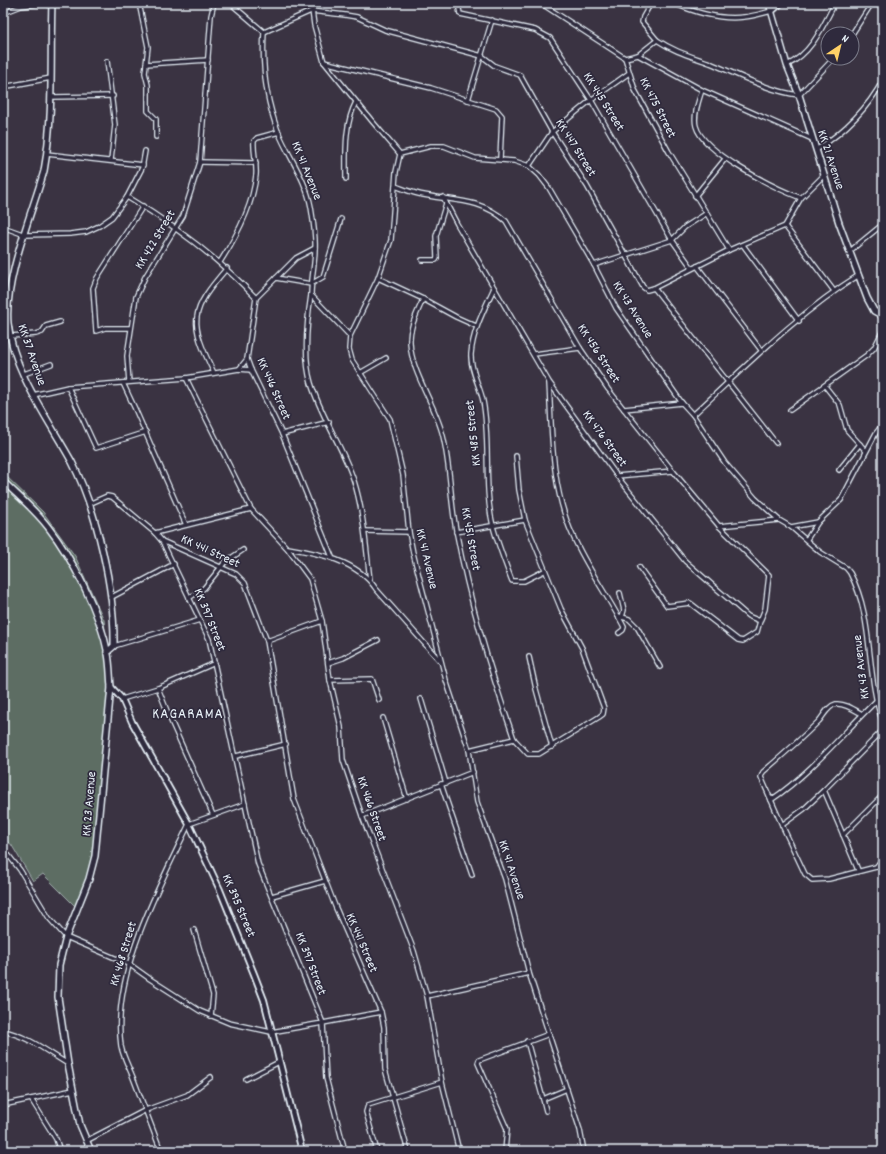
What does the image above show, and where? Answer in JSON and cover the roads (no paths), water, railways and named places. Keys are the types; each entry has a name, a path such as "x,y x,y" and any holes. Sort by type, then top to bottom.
{"main road":[{"name":"KK 37 Avenue","path":"52,3 51,97 47,154 44,171 10,287 8,321 10,336 33,395 72,463 89,504 104,561 114,631 114,646"},
{"name":"KK 21 Avenue","path":"769,3 787,65 799,96 824,175 867,298 874,311 883,316"},
{"name":"KK 23 Avenue","path":"3,481 48,526 64,551 92,606 107,652 111,687 96,852 89,879 66,937 59,965 58,997 68,1064 80,1124 91,1151"},
{"path":"107,652 114,646"}],"street":[{"path":"3,13 21,6 44,3"},
{"path":"139,3 148,47 146,64 148,111 156,119 156,137"},
{"name":"KK 422 Street","path":"129,382 127,356 130,328 136,297 145,277 177,229 183,216 200,162 214,3"},
{"path":"230,3 264,32 311,11"},
{"path":"311,3 311,11 324,62 400,154 395,186 391,240 378,278 350,336 311,295"},
{"name":"KK 445 Street","path":"458,3 460,14 535,30 550,38 591,100 672,240 692,268"},
{"path":"651,3 643,17 642,22 657,40 683,55 708,63 783,94 799,96 827,66"},
{"path":"673,3 691,10 744,18 772,11 781,3"},
{"path":"787,65 795,61 814,42 836,3"},
{"path":"857,26 872,3"},
{"path":"542,4 625,58 638,55 657,40"},
{"name":"KK 447 Street","path":"311,11 357,17 384,30 482,56 495,66 520,75 552,132 587,186 643,287 647,290 654,288 776,443"},
{"path":"468,100 492,20"},
{"name":"KK 41 Avenue","path":"264,32 263,50 266,85 278,132 307,192 311,206 316,248 307,323 310,381 316,398 329,422 353,480 365,531 370,580"},
{"path":"638,55 702,90 812,139"},
{"name":"KK 475 Street","path":"625,58 635,90 669,152 729,250"},
{"path":"146,64 208,60"},
{"path":"107,61 116,125 111,160"},
{"path":"324,62 431,88 501,112 500,159"},
{"path":"529,166 552,132 591,100 629,74"},
{"path":"3,88 51,78"},
{"path":"816,150 834,138 867,106 883,80"},
{"path":"702,90 697,110 696,126 703,138 725,159 781,191 801,198"},
{"path":"51,97 113,96"},
{"path":"346,179 347,136 352,109 356,102"},
{"path":"220,262 237,235 255,185 256,163 254,141 257,138 278,132"},
{"name":"KK 43 Avenue","path":"400,154 431,146 444,146 475,158 514,161 529,166 539,175 549,188 594,265 616,308 682,403 693,415 724,463 755,498 779,520 792,527 820,552 846,568 854,580 867,627 876,701 883,723"},
{"path":"3,227 25,235 70,234 86,232 99,226 112,217 127,197 143,165 145,151"},
{"path":"47,154 111,160 143,165"},
{"path":"695,196 725,159"},
{"path":"200,162 256,163"},
{"path":"654,288 729,250 785,226 801,198 824,175"},
{"name":"KK 456 Street","path":"395,186 415,193 443,197 484,206 506,221 580,348 624,409 672,471 719,526 769,575 765,609 760,621"},
{"path":"127,197 177,229 220,262 256,298 296,258 316,248"},
{"name":"KK 476 Street","path":"443,197 549,382 617,476 685,561 748,616 760,621"},
{"path":"422,260 436,260 437,258 436,236 446,203"},
{"path":"130,328 105,328 96,330 93,288 97,278 143,206"},
{"path":"594,265 672,240 685,227 707,213"},
{"path":"276,278 311,284 323,277 341,219"},
{"path":"850,251 883,224"},
{"path":"785,226 834,291"},
{"path":"743,245 799,321"},
{"path":"697,266 761,350"},
{"path":"214,373 198,336 196,324 200,302 227,268"},
{"path":"693,415 761,350 799,321 834,291 860,275"},
{"path":"378,278 476,326"},
{"name":"KK 485 Street","path":"494,288 476,326 471,355 473,369 483,401 493,526 512,579 515,582 524,581 544,571"},
{"name":"KK 446 Street","path":"256,298 248,358 251,370 282,434 332,557"},
{"name":"KK 451 Street","path":"423,299 415,318 410,341 412,356 440,423 448,457 456,532 476,615 514,739"},
{"path":"3,300 10,300"},
{"path":"10,336 36,334 42,332 46,326 60,322"},
{"path":"790,410 867,355 874,348 883,330"},
{"name":"KK 41 Avenue","path":"350,336 349,349 352,360 390,419 403,475 409,532 442,662 469,750 477,802 505,879 529,973 580,1130 584,1151"},
{"path":"534,354 580,348"},
{"path":"239,369 248,358"},
{"path":"360,373 386,358"},
{"path":"24,374 51,364"},
{"path":"33,395 68,387 186,378 239,369 251,370"},
{"name":"KK 466 Street","path":"186,378 251,509 287,548 310,579 322,621 330,680 341,727 343,760 362,816 407,931 427,996 442,1082 459,1151"},
{"path":"549,382 553,457 558,489 566,519 573,537 620,616 624,628 619,633"},
{"path":"123,383 186,525"},
{"path":"825,386 838,402 847,430 866,451"},
{"path":"68,387 96,448 146,432"},
{"path":"624,409 682,403"},
{"path":"282,434 329,422"},
{"path":"807,539 818,522 841,500 866,451 883,424"},
{"path":"838,470 860,444"},
{"path":"469,750 514,739 531,756 539,754 599,717 603,714 604,708 582,648 560,610 525,520 519,490 516,456"},
{"path":"617,476 672,471"},
{"name":"KK 441 Street","path":"89,504 107,496 112,497 155,533 162,541 236,574 245,582 267,641 286,744 294,800 325,881 381,1012 384,1027 385,1069 408,1151"},
{"path":"155,533 251,509"},
{"path":"456,532 525,520"},
{"path":"719,526 779,520"},
{"path":"792,527 818,522"},
{"path":"365,531 409,532"},
{"name":"KK 397 Street","path":"162,541 209,639 236,756 258,864 323,1023 326,1078 345,1151"},
{"path":"287,548 332,557 370,580 376,589 442,662"},
{"path":"190,598 204,588 228,560 243,550"},
{"path":"110,598 174,564"},
{"path":"639,567 667,606 690,603 738,640 743,641 757,632 760,621"},
{"path":"620,593 624,610 620,616"},
{"path":"620,616 629,619 637,627 660,667"},
{"path":"114,646 200,620"},
{"path":"267,641 322,621"},
{"path":"328,663 343,658 378,640"},
{"path":"529,657 552,747"},
{"path":"122,699 158,688 215,663"},
{"path":"330,680 372,679 379,700"},
{"name":"KK 395 Street","path":"111,687 122,699 132,722 189,824 220,890 264,1000 302,1151"},
{"path":"158,688 213,815"},
{"path":"421,699 446,782"},
{"path":"771,800 812,767 876,701"},
{"path":"862,714 849,706 838,704 830,707 799,741 763,772 761,777 805,874 812,880 829,878 876,867 883,858"},
{"path":"383,718 407,799"},
{"path":"782,825 804,809 883,730"},
{"path":"236,756 286,744"},
{"path":"362,816 473,772"},
{"path":"441,784 472,875"},
{"path":"824,790 858,870"},
{"path":"843,835 883,795"},
{"path":"189,824 245,804"},
{"name":"KK 468 Street","path":"161,1151 121,1048 119,1022 122,996 129,964 147,915 189,824"},
{"path":"3,848 20,870 49,918 66,937 129,964 150,979 211,1016 229,1023 271,1032 381,1012"},
{"path":"272,896 325,881"},
{"path":"194,930 213,995 211,1016"},
{"path":"427,996 529,973"},
{"path":"3,1031 19,1034 68,1064"},
{"path":"506,1151 507,1130 478,1063 481,1058 549,1034"},
{"path":"528,1041 546,1111"},
{"path":"246,1079 279,1062"},
{"path":"86,1140 146,1110 187,1095 211,1077"},
{"path":"377,1151 366,1108 368,1105 442,1082"},
{"path":"543,1098 567,1089"},
{"path":"3,1105 73,1090"},
{"path":"31,1099 56,1138 60,1151"}],"district":[{"name":"KAGARAMA","path":"188,715"}]}
